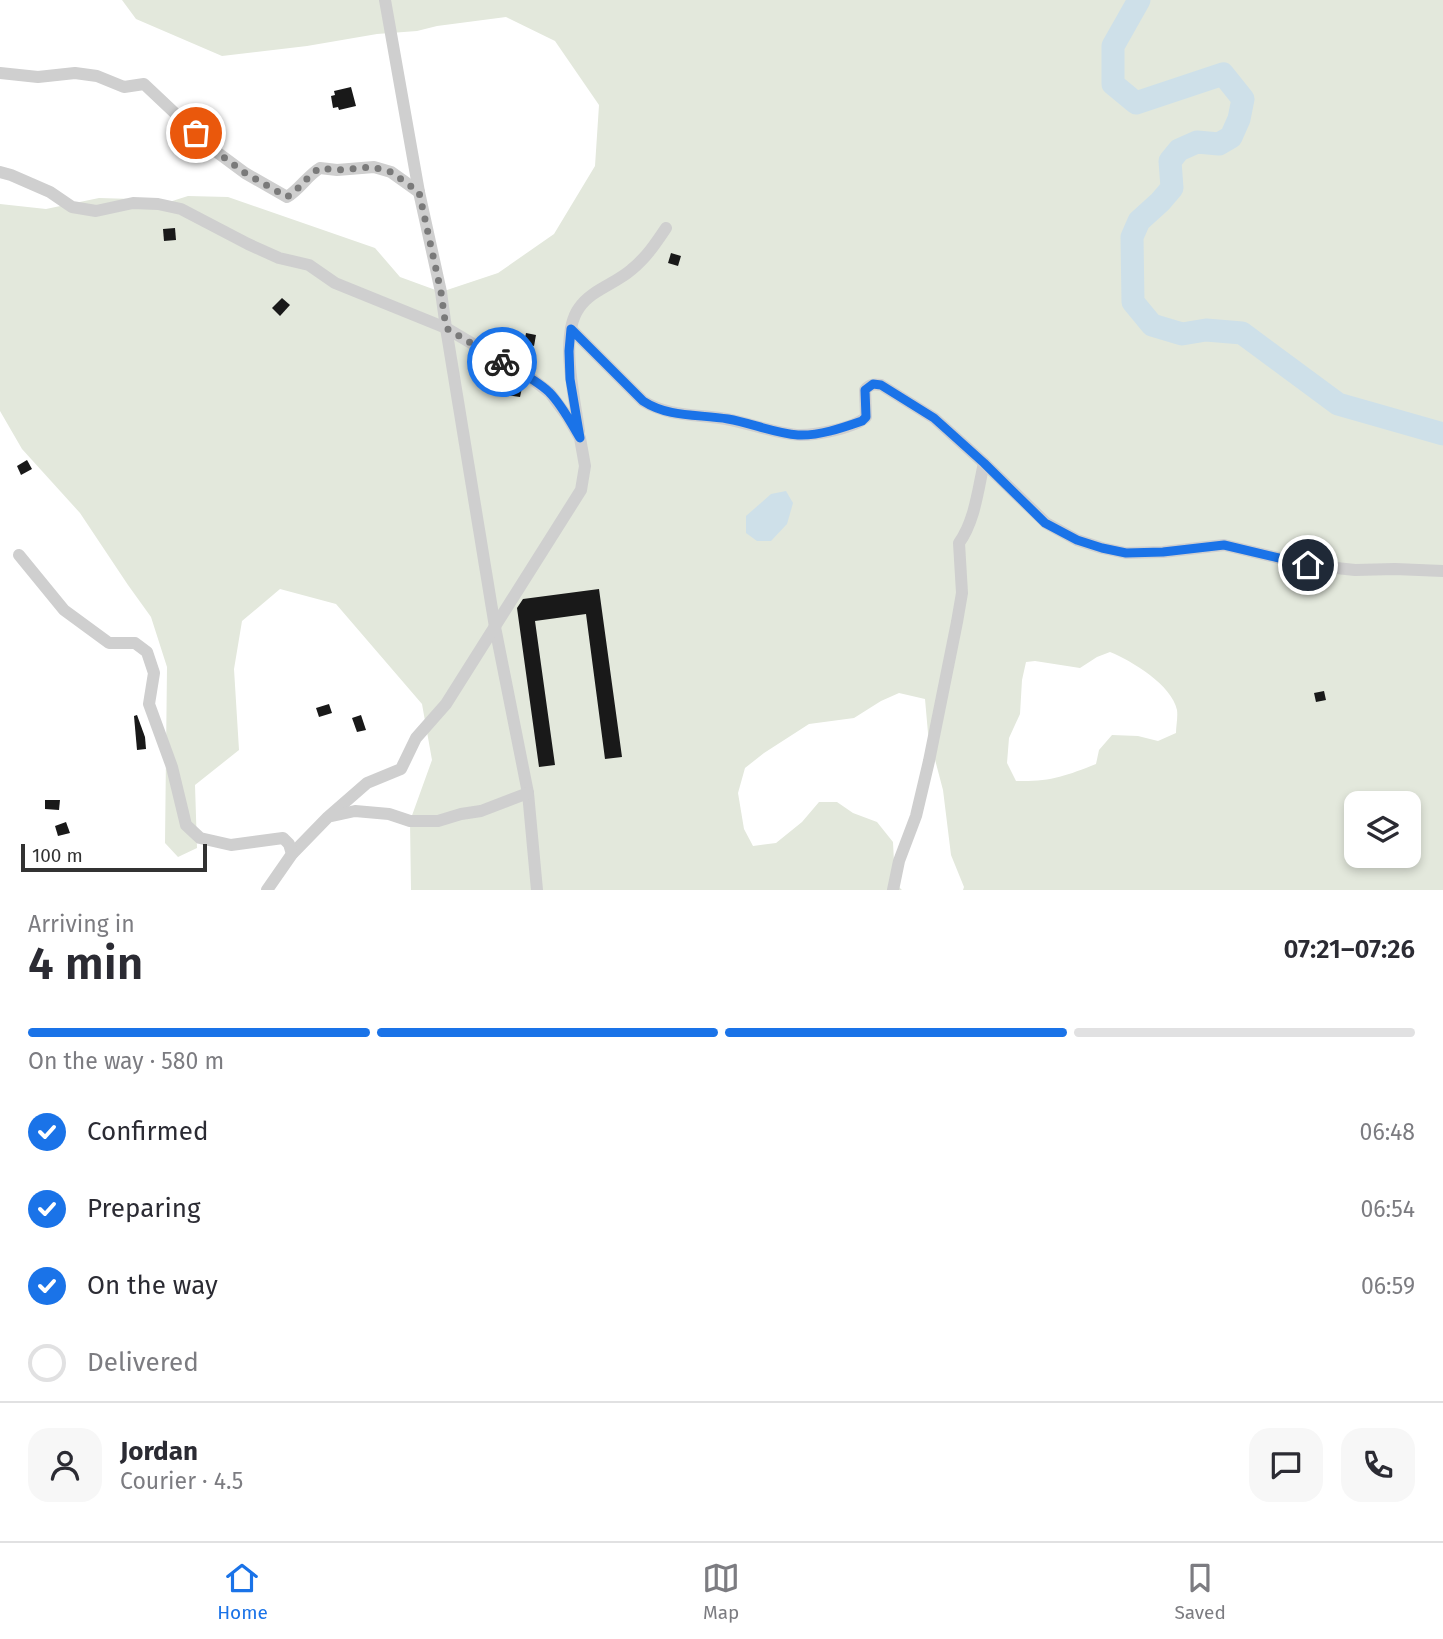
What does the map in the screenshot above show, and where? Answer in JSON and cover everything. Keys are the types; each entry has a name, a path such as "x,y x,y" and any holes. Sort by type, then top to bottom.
{"street":[{"path":"385,0 419,192 441,292 495,627 528,793 537,890"},
{"path":"0,73 38,77 75,74 97,76 124,87 144,84 214,150 245,173 287,197 320,168 337,170 373,167 391,172 419,192"},
{"path":"0,172 50,192 72,206 96,211 134,203 181,209 279,258 309,265 335,283 446,328 532,379 550,393 580,438"},
{"path":"267,890 292,854 328,817 367,783 401,769 416,738 446,704 581,490 585,466 570,379 571,329 578,309 596,293 630,271 650,251 666,228"},
{"path":"571,329 643,401 654,408 693,416 726,419 799,435 825,432 862,421 866,417 865,390 873,384 881,385 934,418 1045,523 1077,540 1102,548 1126,553 1151,553 1224,545 1308,565 1355,570 1443,571"},
{"path":"892,890 899,861 916,816 929,761 962,593 959,543 970,524 984,463"},
{"path":"19,555 64,610 109,643 135,643 147,652 154,673 149,704 172,767 186,825 200,838 230,845 283,838 289,844 292,854"},
{"path":"328,817 355,811 389,814 410,821 438,821 481,811 528,793"}],"shaded area":[{"path":"122,0 1443,0 1443,890 963,890 951,855 943,790 928,733 925,699 899,693 854,718 809,724 745,768 738,793 744,829 753,846 776,843 802,822 819,802 837,802 853,813 877,822 893,842 895,883 902,890 411,890 410,821 432,760 422,704 336,604 280,589 242,621 234,669 239,750 195,785 197,848 178,857 165,843 167,667 151,617 80,513 22,449 0,411 0,204 46,209 99,198 166,203 188,196 228,197 375,248 400,277 441,292 498,273 554,234 595,166 599,105 555,41 506,17 222,56 136,19","holes":["1110,652 1150,675 1174,701 1177,710 1176,733 1158,741 1138,736 1112,735 1099,750 1096,764 1057,777 1016,781 1007,763 1009,738 1020,714 1026,662 1080,668"]},
{"path":"786,491 793,503 787,524 771,541 757,541 746,533 746,516 771,494"}],"building":[{"path":"351,87 356,106 339,110 338,107 333,108 331,96 335,95 334,91"},
{"path":"175,228 176,240 164,241 163,229"},
{"path":"671,253 681,256 678,266 668,263"},
{"path":"282,298 290,305 280,316 272,308"},
{"path":"526,333 536,335 534,346 524,343"},
{"path":"515,387 522,388 520,397 492,393"},
{"path":"27,460 32,469 21,475 17,466"},
{"path":"599,589 622,757 605,759 586,614 535,621 555,765 539,767 517,608 523,599"},
{"path":"1324,691 1326,700 1316,702 1314,693"},
{"path":"329,704 332,713 319,717 316,708"},
{"path":"137,715 145,737 146,749 137,750 134,716"},
{"path":"361,715 366,730 357,732 352,718"},
{"path":"45,800 60,800 59,810 45,809"},
{"path":"66,822 70,833 58,836 55,826"}],"waterway":[{"path":"1139,0 1113,46 1113,84 1136,103 1223,74 1243,99 1239,119 1231,137 1219,144 1197,142 1179,150 1170,161 1172,188 1139,221 1132,237 1133,302 1152,325 1182,334 1206,330 1242,333 1338,404 1443,434"}],"way so far":[{"path":"196,133 245,173 287,197 320,168 337,170 373,167 391,172 419,192 441,292 446,328 502,362"}],"route":[{"path":"502,362 550,393 580,438 570,379 571,329 643,401 654,408 675,413 726,419 799,435 825,432 862,421 866,417 865,390 873,384 881,385 934,418 1045,523 1077,540 1126,553 1224,545 1308,565"}]}
